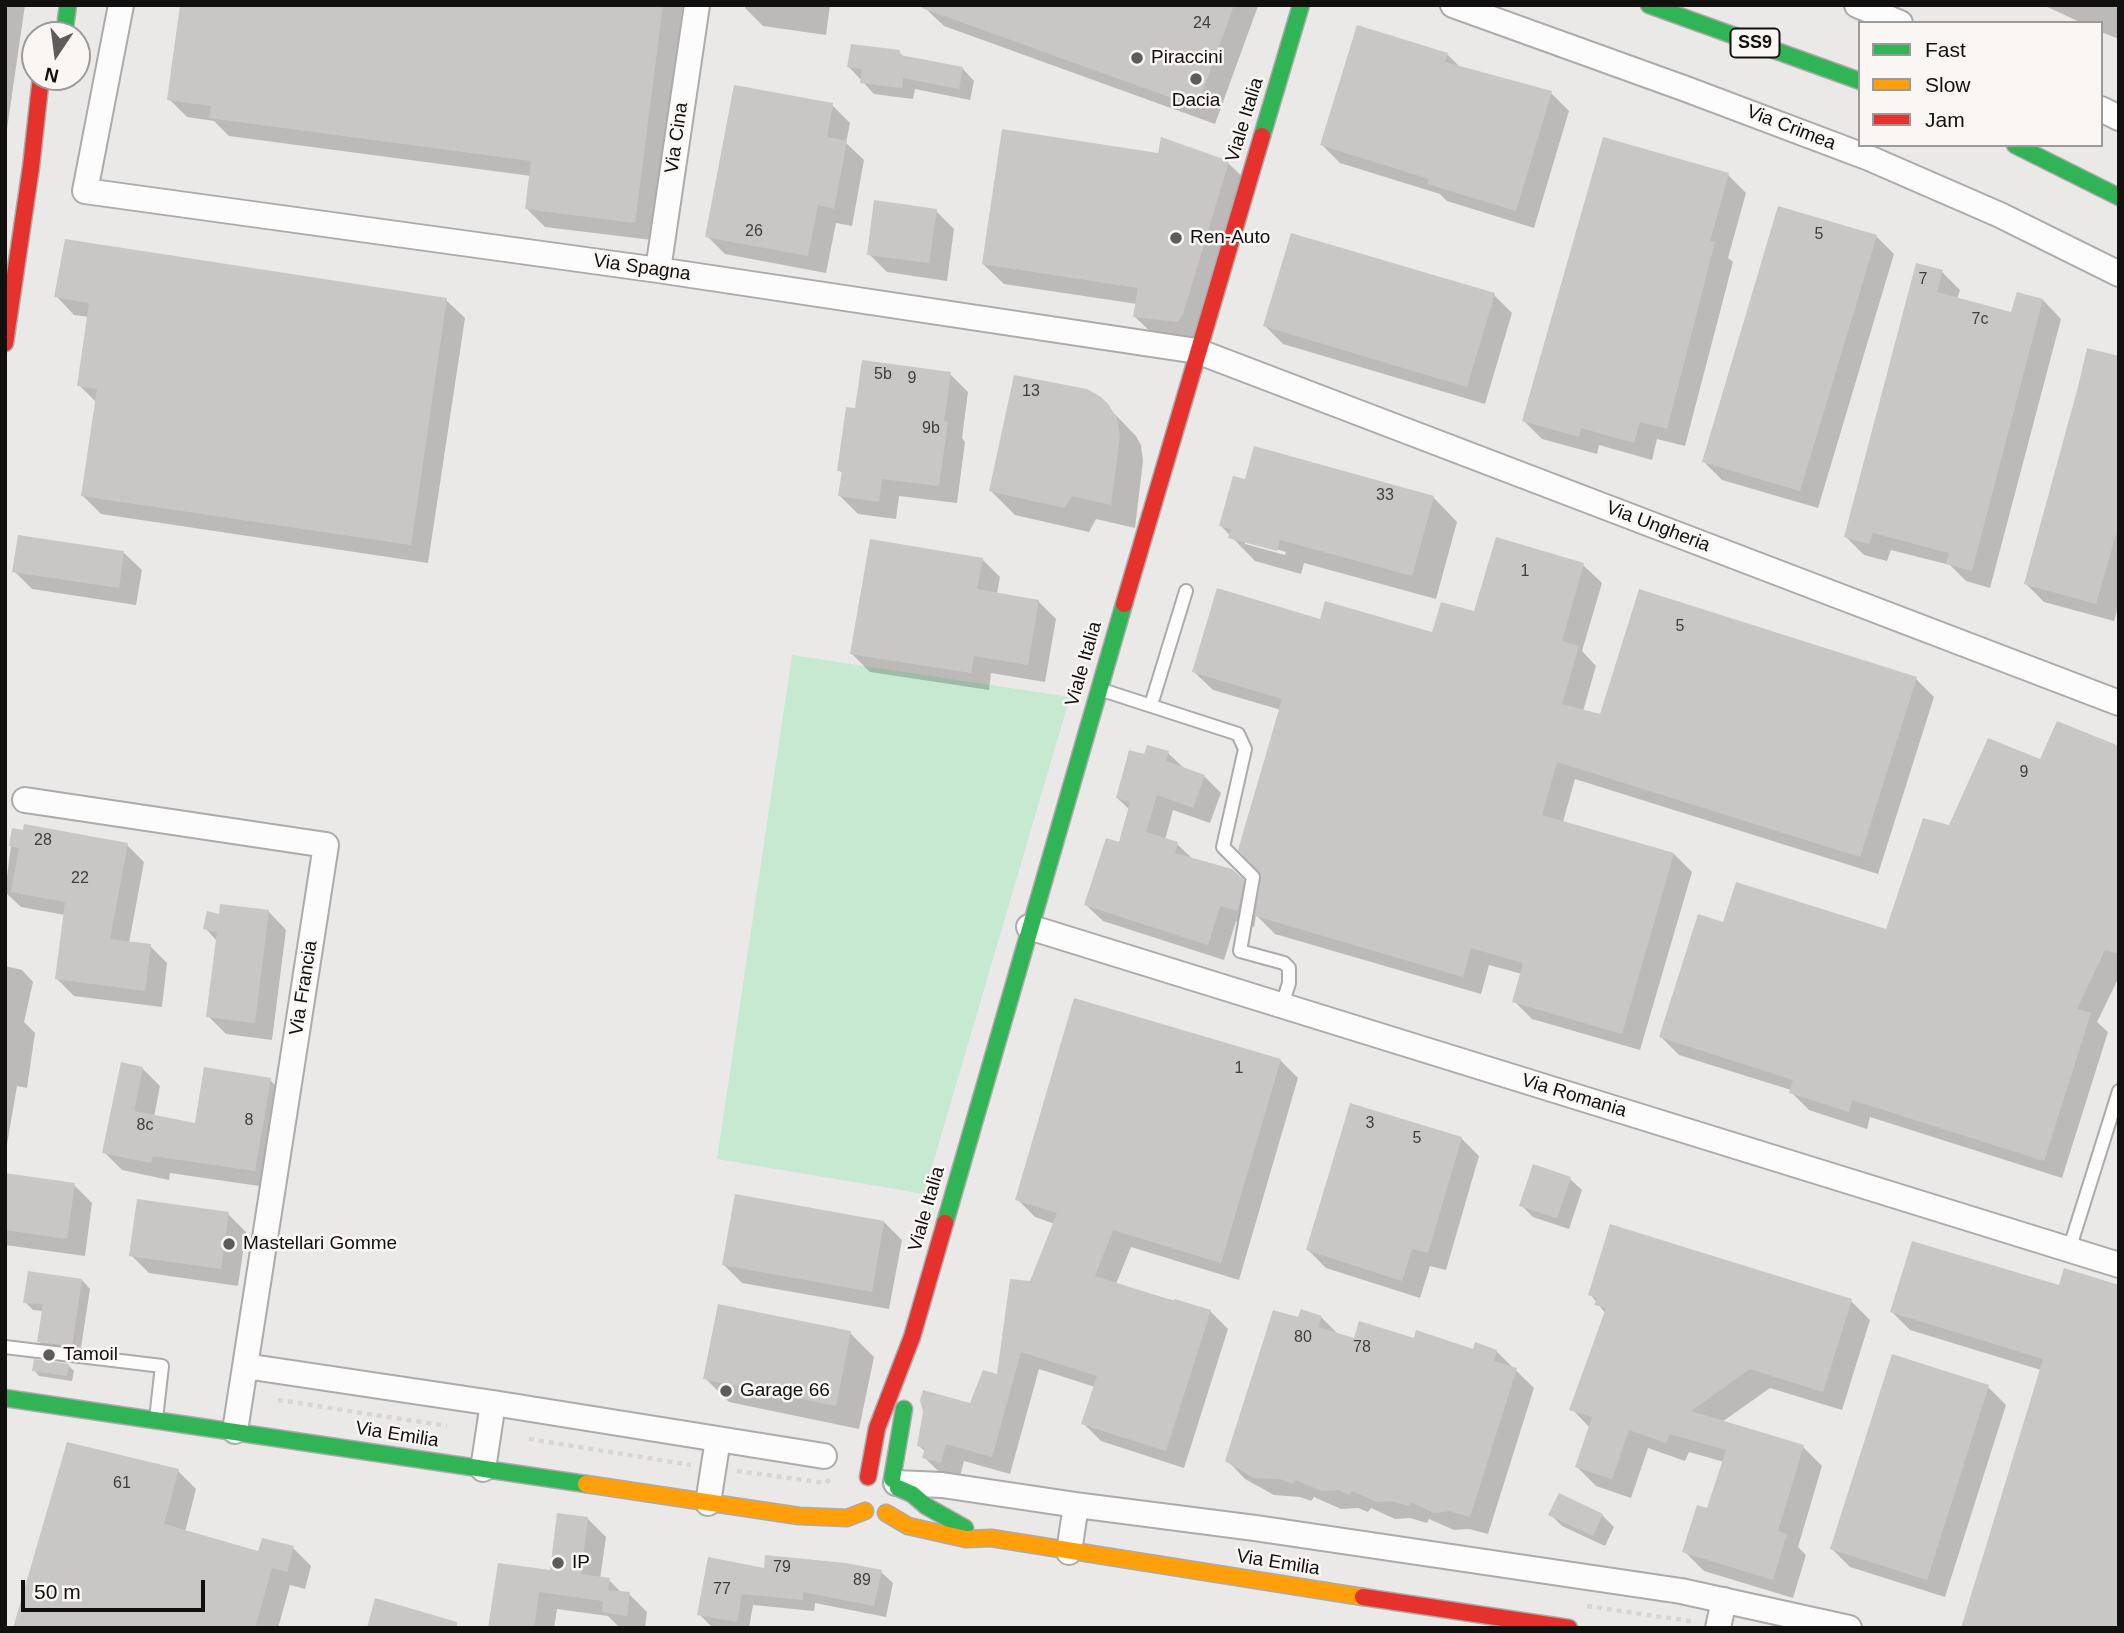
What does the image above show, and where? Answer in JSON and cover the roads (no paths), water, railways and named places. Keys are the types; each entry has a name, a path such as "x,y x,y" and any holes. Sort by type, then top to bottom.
{"main road":[{"name":"Viale Italia","path":"868,1477 877,1428 912,1337 1197,351 1301,5"},
{"name":"SS9","path":"1649,5 1858,80"},
{"path":"5,343 39,91"},
{"path":"31,167 50,91"},
{"path":"2019,147 2119,197"},
{"name":"Viale Italia","path":"895,1483 912,1337"},
{"name":"Via Emilia","path":"5,1398 799,1516 848,1518 860,1500 875,1515 886,1514 908,1526 966,1539 982,1538 1569,1628"},
{"name":"Via Emilia","path":"868,1477 881,1474 926,1506 982,1538"},
{"path":"860,1500 862,1482 868,1477"},
{"path":"886,1514 896,1506 899,1495 895,1483"},
{"path":"782,1512 807,1500"}],"street":[{"name":"Via Spagna","path":"121,5 85,191 658,270 1197,351"},
{"name":"Via Cina","path":"658,270 697,5"},
{"name":"Via Crimea","path":"1453,5 1869,158 2000,215 2119,274"},
{"path":"1857,5 1895,21"},
{"path":"2103,110 2119,118"},
{"name":"Via Ungheria","path":"1197,351 2119,703"},
{"name":"Via Francia","path":"25,800 326,845 235,1431"},
{"name":"Via Romania","path":"1030,927 2119,1265"},
{"path":"245,1366 824,1456"},
{"path":"483,1469 493,1403"},
{"path":"708,1503 718,1438"},
{"path":"895,1483 942,1485 1682,1591 1849,1628"},
{"path":"1069,1552 1076,1505"},
{"path":"1718,1628 1724,1601"}],"lane":[{"path":"1151,705 1186,591"},
{"path":"1099,689 1238,734 1245,749 1223,847 1253,877 1240,951 1284,963 1289,968 1289,983 1282,1005"},
{"path":"2069,1250 2119,1091"},
{"path":"5,1347 162,1366 156,1420"}],"place":[{"name":"Piraccini","path":"1137,58"},
{"name":"Dacia","path":"1196,79"},
{"name":"Ren-Auto","path":"1176,238"},
{"name":"Mastellari Gomme","path":"229,1244"},
{"name":"Tamoil","path":"49,1355"},
{"name":"Garage 66","path":"726,1391"},
{"name":"IP","path":"558,1563"}]}
